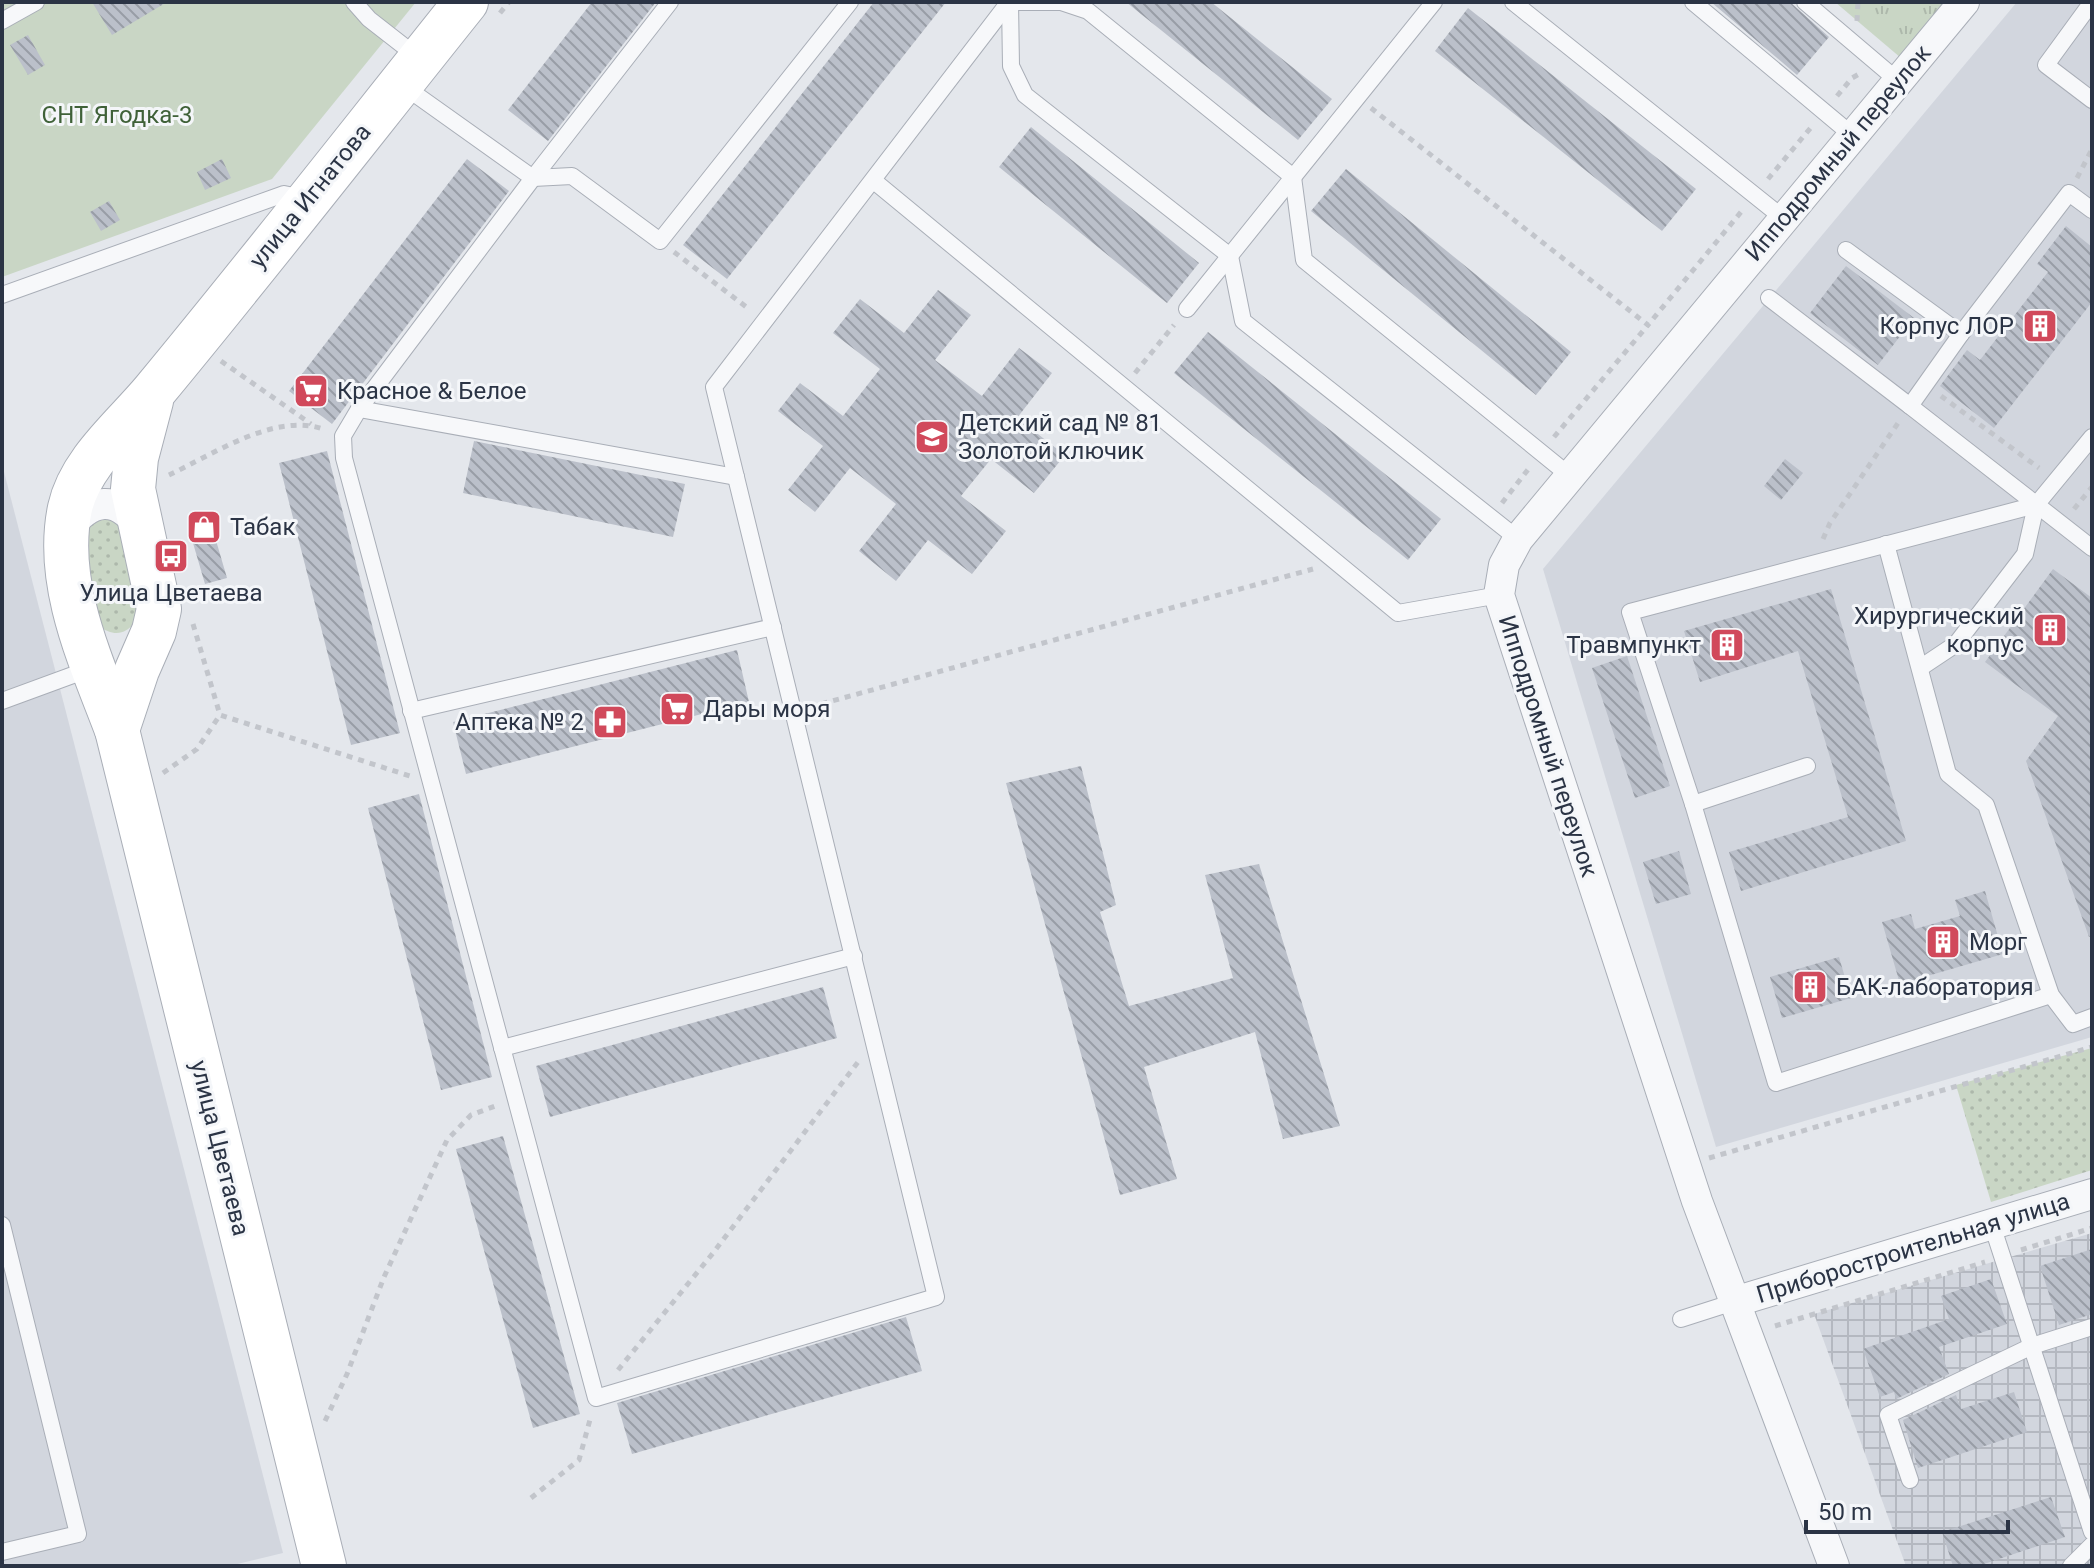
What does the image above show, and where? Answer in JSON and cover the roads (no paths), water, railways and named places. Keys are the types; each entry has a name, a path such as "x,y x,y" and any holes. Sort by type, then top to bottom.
{"main road":[{"name":"улица Игнатова","path":"88,652 65,556 75,492 87,469 155,391 411,71 478,13"},
{"name":"улица Игнатова","path":"155,391 141,436 133,489 159,609 172,621"},
{"path":"117,730 137,670 172,621"},
{"name":"улица Цветаева","path":"88,652 117,730 324,1566"}],"street":[{"name":"Ипподромный переулок","path":"1834,1566 1684,1165 1499,595 1504,565 1518,539 1852,135 1888,72 1964,2"},
{"path":"68,528 88,507 109,504 122,508 141,528"},
{"path":"88,652 96,647 119,654 135,648 172,621"},
{"name":"Приборостроительная улица","path":"1734,1302 2092,1194"}],"lane":[{"path":"2,21 36,2"},
{"path":"354,2 411,71 533,178 572,176 660,241 850,2"},
{"path":"670,2 533,178 359,409 343,436 344,458 596,1398 936,1297 714,387 1009,2"},
{"path":"1009,2 1061,2 1088,11 1293,177 1304,260 1570,476"},
{"path":"1009,2 1011,66 1025,95 1230,256 1243,321 1518,539"},
{"path":"1187,309 1434,2"},
{"path":"1513,2 1783,218"},
{"path":"1693,2 1852,135"},
{"path":"1805,2 1888,72"},
{"path":"2092,2 2046,65 2092,100"},
{"path":"874,181 1398,613 1499,595"},
{"path":"1910,406 2069,193 2092,210"},
{"path":"2,295 284,194 298,195 308,201"},
{"path":"1846,250 1961,334"},
{"path":"1769,298 2092,548"},
{"path":"359,409 736,477"},
{"path":"1920,668 1956,644 2025,554 2036,505 2092,437"},
{"path":"2036,505 1630,612 1693,804 1776,1083 2051,995"},
{"path":"1886,544 1948,774 1986,805 2051,995 2073,1024 2092,1017"},
{"path":"411,711 773,627"},
{"path":"2,701 88,652"},
{"path":"1693,804 1807,766"},
{"path":"502,1048 854,956"},
{"path":"2,1225 78,1534 2,1552"},
{"path":"1992,1225 2092,1532"},
{"path":"1681,1319 1734,1302"},
{"path":"1910,1480 1888,1415 2032,1346 2092,1327"},
{"path":"2071,1566 2092,1545"}],"place":[{"name":"Корпус ЛОР","path":"2040,326"},
{"name":"Красное & Белое","path":"311,391"},
{"name":"Детский сад № 81 Золотой ключик","path":"932,437"},
{"name":"Табак","path":"204,527"},
{"name":"Улица Цветаева","path":"171,556"},
{"name":"Хирургический корпус","path":"2050,630"},
{"name":"Травмпункт","path":"1727,645"},
{"name":"Дары моря","path":"677,709"},
{"name":"Аптека № 2","path":"610,722"},
{"name":"Морг","path":"1943,942"},
{"name":"БАК-лаборатория","path":"1810,987"}],"park label":[{"name":"СНТ Ягодка-3","path":"117,115"}]}
